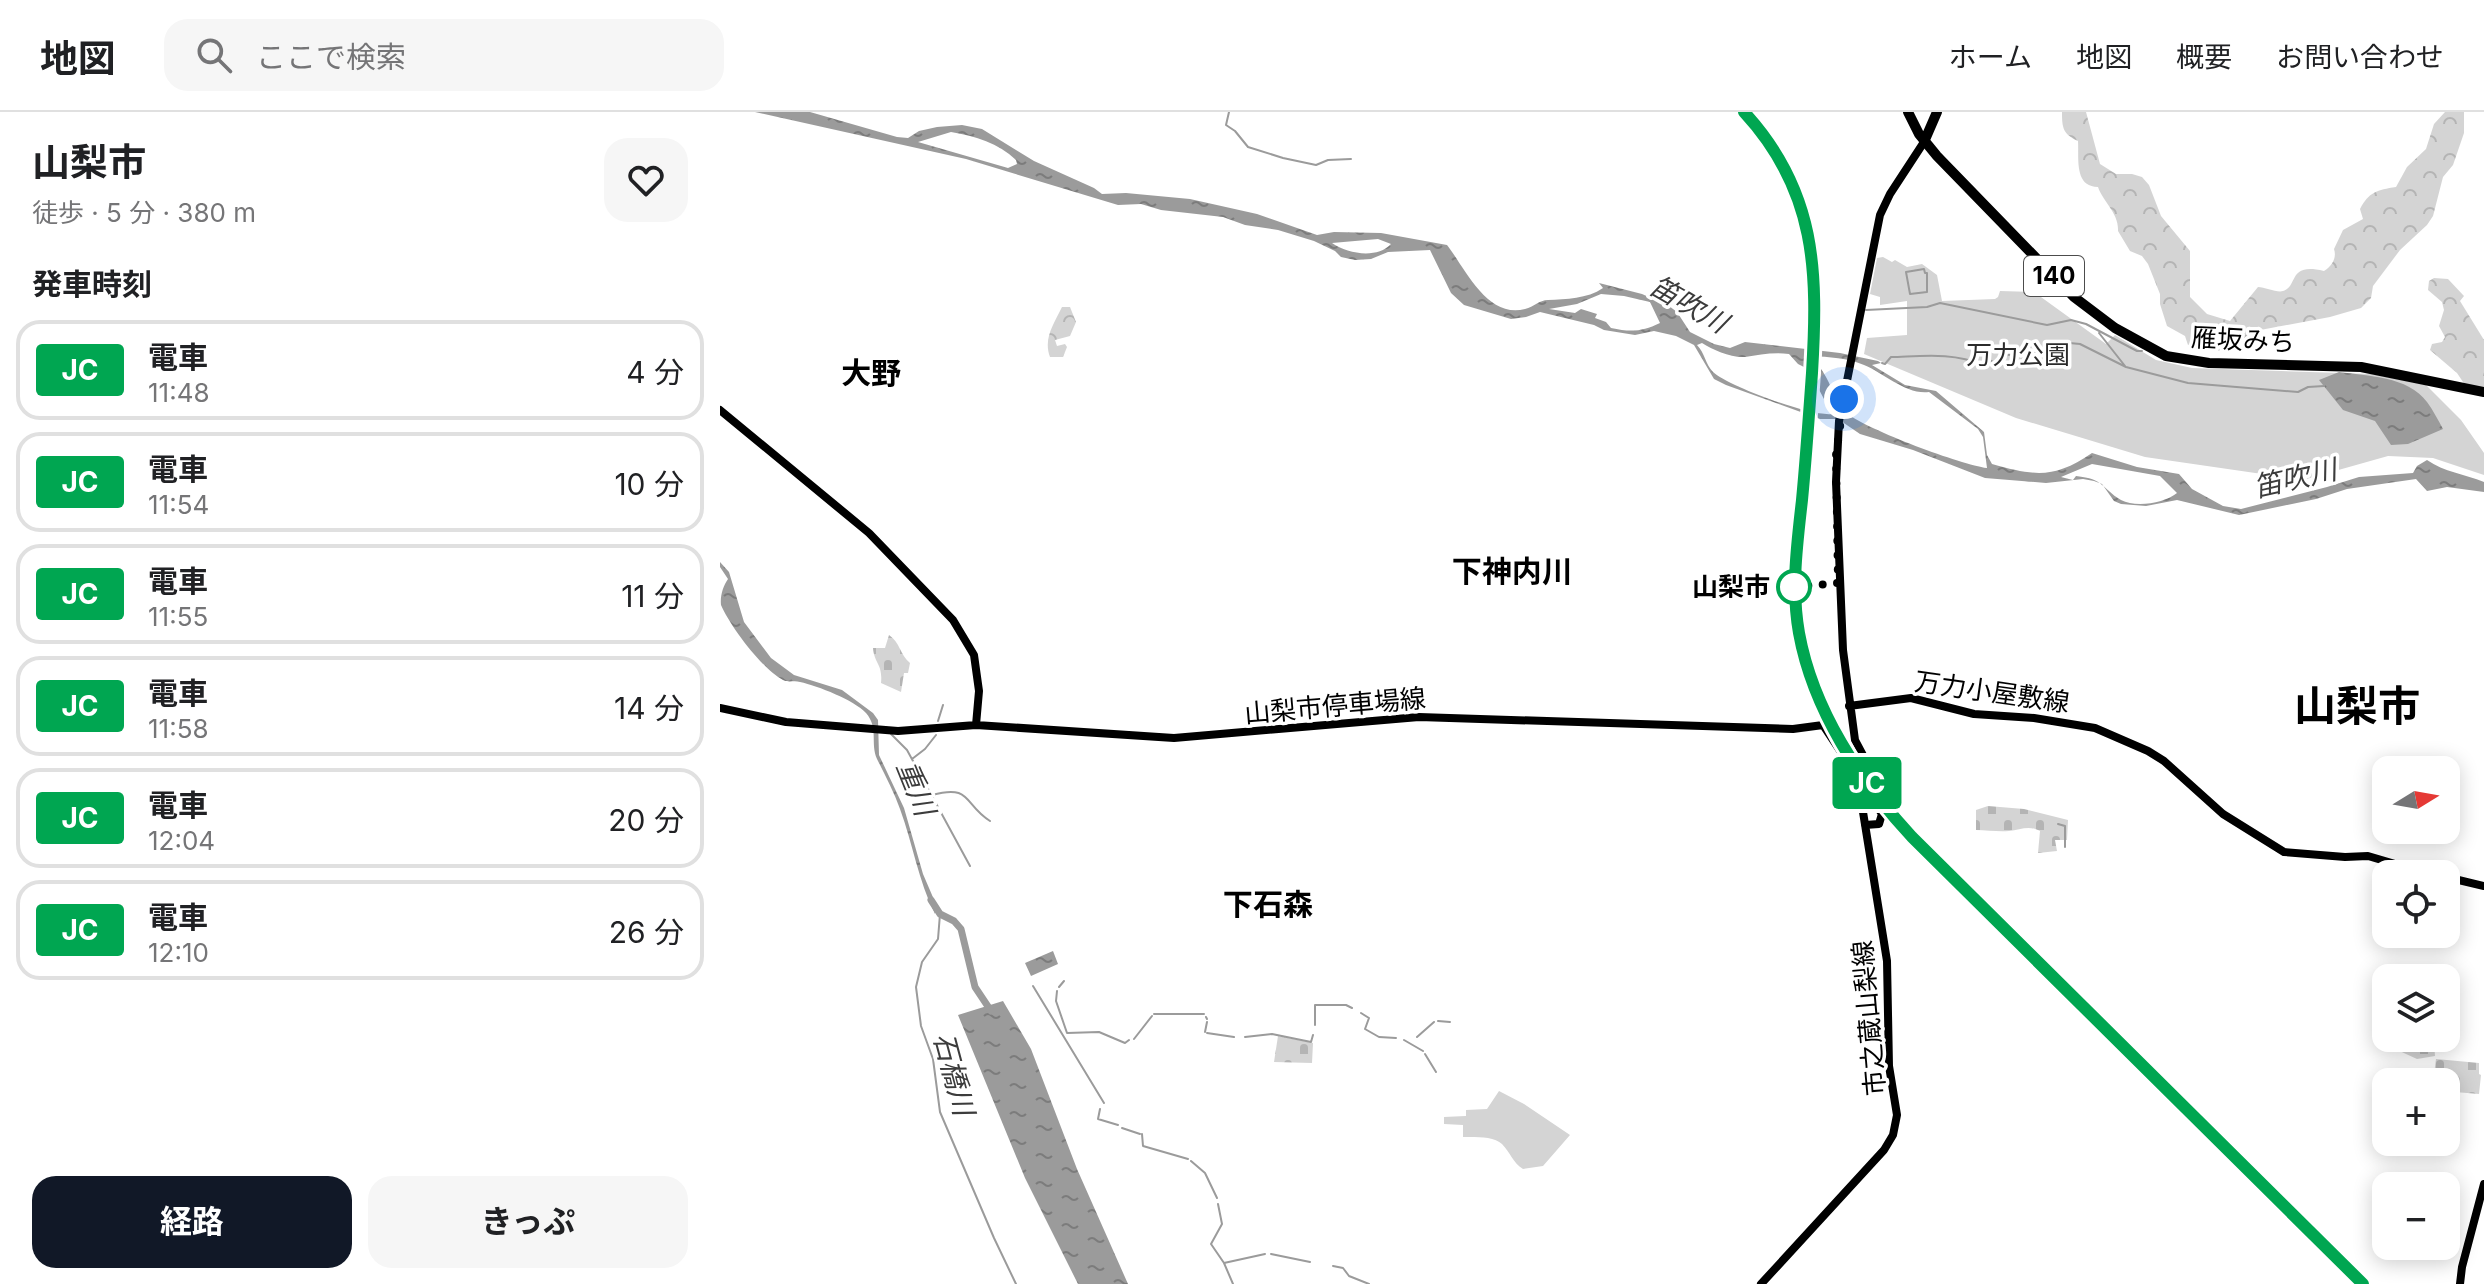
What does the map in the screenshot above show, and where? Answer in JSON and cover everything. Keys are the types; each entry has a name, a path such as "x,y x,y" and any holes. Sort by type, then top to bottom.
{"highway":[{"path":"1924,142 1937,112"},
{"path":"1909,115 1923,127 1931,126"},
{"name":"雁坂みち","path":"1909,115 1924,142 2074,297 2115,328 2161,354 2184,361 2209,363 2361,367 2484,392"},
{"path":"1918,153 1937,156"}],"main road":[{"path":"1849,706 1838,583 1838,432 1880,215 1924,142"},
{"path":"720,410 869,533 953,620 968,642 977,671 976,725"},
{"name":"万力小屋敷線","path":"1849,706 1911,698 1974,714 2043,719 2095,728 2164,761 2223,814 2284,852 2368,856 2382,860"},
{"name":"市之蔵山梨線","path":"1761,1284 1888,1145 1896,1126 1889,1066 1887,961 1863,808 1874,780 1855,740 1849,706"},
{"name":"山梨市停車場線","path":"720,708 764,719 898,731 976,725 1174,738 1419,717 1780,729 1823,725 1882,814 1882,821 1877,825 1865,825"},
{"path":"2460,880 2484,886"},
{"path":"2460,1284 2484,1184"}],"green space":[{"path":"2062,112 2086,112 2100,164 2116,174 2142,177 2149,185 2161,216 2190,251 2190,297 2207,314 2230,321 2258,287 2283,291 2299,272 2312,269 2324,271 2329,267 2343,230 2363,219 2360,209 2363,203 2370,195 2396,187 2407,167 2426,149 2434,124 2445,112 2464,112 2464,133 2453,165 2443,177 2433,216 2400,250 2373,286 2371,298 2361,308 2255,331 2218,351 2188,345 2185,336 2167,326 2160,294 2148,264 2142,256 2130,251 2098,187 2090,186 2081,177 2078,141 2064,130"},
{"name":"万力公園","path":"1883,257 1907,267 1922,264 1937,275 1942,301 1995,299 2000,291 2034,292 2106,344 2115,335 2156,360 2192,368 2372,374 2426,385 2461,420 2484,453 2484,475 2433,458 2388,456 2303,480 2145,457 2016,418 1864,354 1867,338 1907,335 1907,301 1880,305 1880,297 1870,294 1877,258"},
{"path":"2434,278 2448,279 2464,296 2460,301 2484,340 2484,390 2465,385 2457,373 2430,350 2432,344 2442,342 2445,337 2439,326 2444,310 2442,302 2428,290 2429,281"},
{"path":"1062,307 1070,307 1076,322 1070,336 1055,340 1057,346 1065,344 1067,347 1063,357 1050,357 1049,337"},
{"path":"889,635 910,663 908,673 904,673 901,692 881,683 881,672 874,653 873,648 885,648"},
{"path":"1988,806 2024,809 2068,820 2067,840 2055,840 2057,851 2038,853 2040,831 2036,829 1976,830 1976,810"},
{"path":"1278,1036 1313,1043 1312,1063 1274,1062"},
{"path":"2402,1052 2435,1052 2435,1056 2417,1059"},
{"path":"2436,1059 2479,1063 2479,1094 2460,1092 2460,1068 2435,1068"},
{"path":"1499,1091 1570,1135 1543,1166 1523,1169 1498,1141 1463,1137 1463,1125 1444,1124 1444,1117 1466,1116 1466,1110 1487,1109"}],"water":[{"path":"755,112 810,112 908,138 919,131 962,125 982,129 1034,161 1102,194 1190,199 1257,214 1317,235 1334,232 1381,233 1447,245 1478,289 1499,306 1511,310 1525,309 1545,300 1590,294 1603,288 1599,283 1642,294 1669,306 1677,312 1690,332 1714,344 1730,348 1745,342 1840,353 1878,361 1881,363 1872,365 1905,385 1936,391 1984,432 1987,455 1992,464 2020,471 2055,471 2092,453 2137,467 2179,474 2192,489 2223,506 2241,509 2359,477 2413,473 2417,466 2427,460 2484,482 2484,492 2447,487 2427,491 2416,479 2347,489 2316,499 2239,515 2177,500 2146,506 2121,504 2114,501 2103,486 2121,500 2134,504 2158,502 2177,493 2160,476 2092,464 2061,477 2073,480 2076,476 2085,477 2100,483 2083,479 2046,483 1985,478 1913,450 1860,434 1838,419 1820,419 1726,385 1714,379 1694,345 1676,336 1654,331 1635,335 1604,330 1540,312 1511,319 1464,305 1451,293 1430,250 1388,252 1371,259 1355,260 1341,257 1314,241 1278,230 1245,225 1223,217 1161,210 1141,204 1118,205 966,159","holes":["951,132 994,145 1009,154 1017,164 1008,168 918,142","1378,239 1391,244 1370,253 1332,243","1601,294 1624,296 1650,302 1660,323 1642,330 1624,330 1611,328 1606,322 1595,318 1597,314 1581,309 1575,313 1549,309 1577,304","1702,343 1722,353 1740,357 1789,354 1808,369 1832,414 1789,406 1735,385 1713,372 1697,345","1813,356 1852,361 1904,387 1929,392 1978,429 1983,437 1987,468 1916,446 1859,421 1840,406"]},
{"path":"2339,372 2374,376 2409,387 2427,402 2443,429 2408,444 2391,445 2375,421 2343,410 2319,380"},
{"path":"720,562 729,572 744,622 771,658 794,675 842,690 878,720 879,755 904,808 923,874 935,902 935,914 898,803 877,759 870,719 845,699 808,684 783,680 766,667 739,635 721,605 722,591 728,579"},
{"path":"1053,951 1058,964 1031,976 1025,963"},
{"path":"1003,1001 1031,1049 1077,1169 1128,1284 1078,1284 1025,1178 958,1015"}],"waterway":[{"path":"1229,112 1226,125 1248,147 1316,165 1328,160 1351,159"},
{"path":"1924,269 1927,273 1927,292 1910,294 1906,272 1924,269"},
{"path":"1866,310 1927,307 1940,303 2047,325 2071,320 2142,351"},
{"path":"2099,333 2125,366"},
{"path":"1882,363 1885,364 1891,357 1938,356 1961,358 1984,365 1991,361 2000,365 2007,355 2042,352 2059,342 2080,344 2126,367 2188,383 2298,392 2308,387 2324,386"},
{"path":"938,721 943,705"},
{"path":"891,734 907,750 970,866"},
{"path":"912,759 936,735"},
{"path":"932,795 945,792 961,794 990,821"},
{"path":"2058,824 2065,826 2065,847"},
{"name":"重川","path":"931,900 940,914 954,921 961,929 975,987 991,1011"},
{"name":"石橋川","path":"940,914 938,939 922,962 916,987 921,1026 933,1059 940,1112 1016,1284"},
{"path":"1059,987 1064,981"},
{"path":"1033,986 1104,1103"},
{"path":"1057,991 1056,1001 1067,1033 1099,1032 1125,1043 1129,1040"},
{"path":"1315,1025 1315,1005 1346,1005 1352,1008"},
{"path":"1361,1013 1369,1018 1365,1029 1379,1037 1396,1038"},
{"path":"1154,1014 1204,1014"},
{"path":"1134,1039 1152,1016"},
{"path":"1438,1021 1450,1022"},
{"path":"1205,1032 1207,1022"},
{"path":"1417,1037 1434,1022"},
{"path":"1207,1033 1234,1037"},
{"path":"1245,1037 1272,1034 1311,1042 1313,1035"},
{"path":"1404,1040 1423,1051"},
{"path":"1425,1054 1436,1072"},
{"path":"1100,1109 1098,1119 1118,1125"},
{"path":"1122,1128 1140,1134"},
{"path":"1142,1134 1143,1146 1188,1159"},
{"path":"1191,1161 1205,1173 1217,1198"},
{"path":"1218,1204 1222,1224 1211,1244 1224,1263 1265,1254"},
{"path":"1271,1254 1310,1262"},
{"path":"1224,1263 1233,1284"},
{"path":"1333,1266 1343,1268 1349,1276 1369,1284"}],"railway":[{"path":"1744,112 1769,143 1787,174 1800,205 1813,270 1813,341 1795,600 1806,662 1827,717 1857,768 1912,837 2363,1284"}],"train":[{"name":"JC","path":"1744,112 1785,170 1803,214 1813,261 1815,325 1806,462 1794,570 1795,603 1807,666 1842,743 1866,782 1912,837 2363,1284"}],"place":[{"name":"山梨市","path":"1794,587"}],"district":[{"name":"大野","path":"871,374"},
{"name":"下神内川","path":"1512,572"},
{"name":"山梨市","path":"2357,706"},
{"name":"下石森","path":"1268,905"}],"route":[{"path":"1794,587 1838,583 1836,455 1844,399"}],"water label":[{"name":"笛吹川","path":"1689,304"},
{"name":"笛吹川","path":"2295,478"}]}
